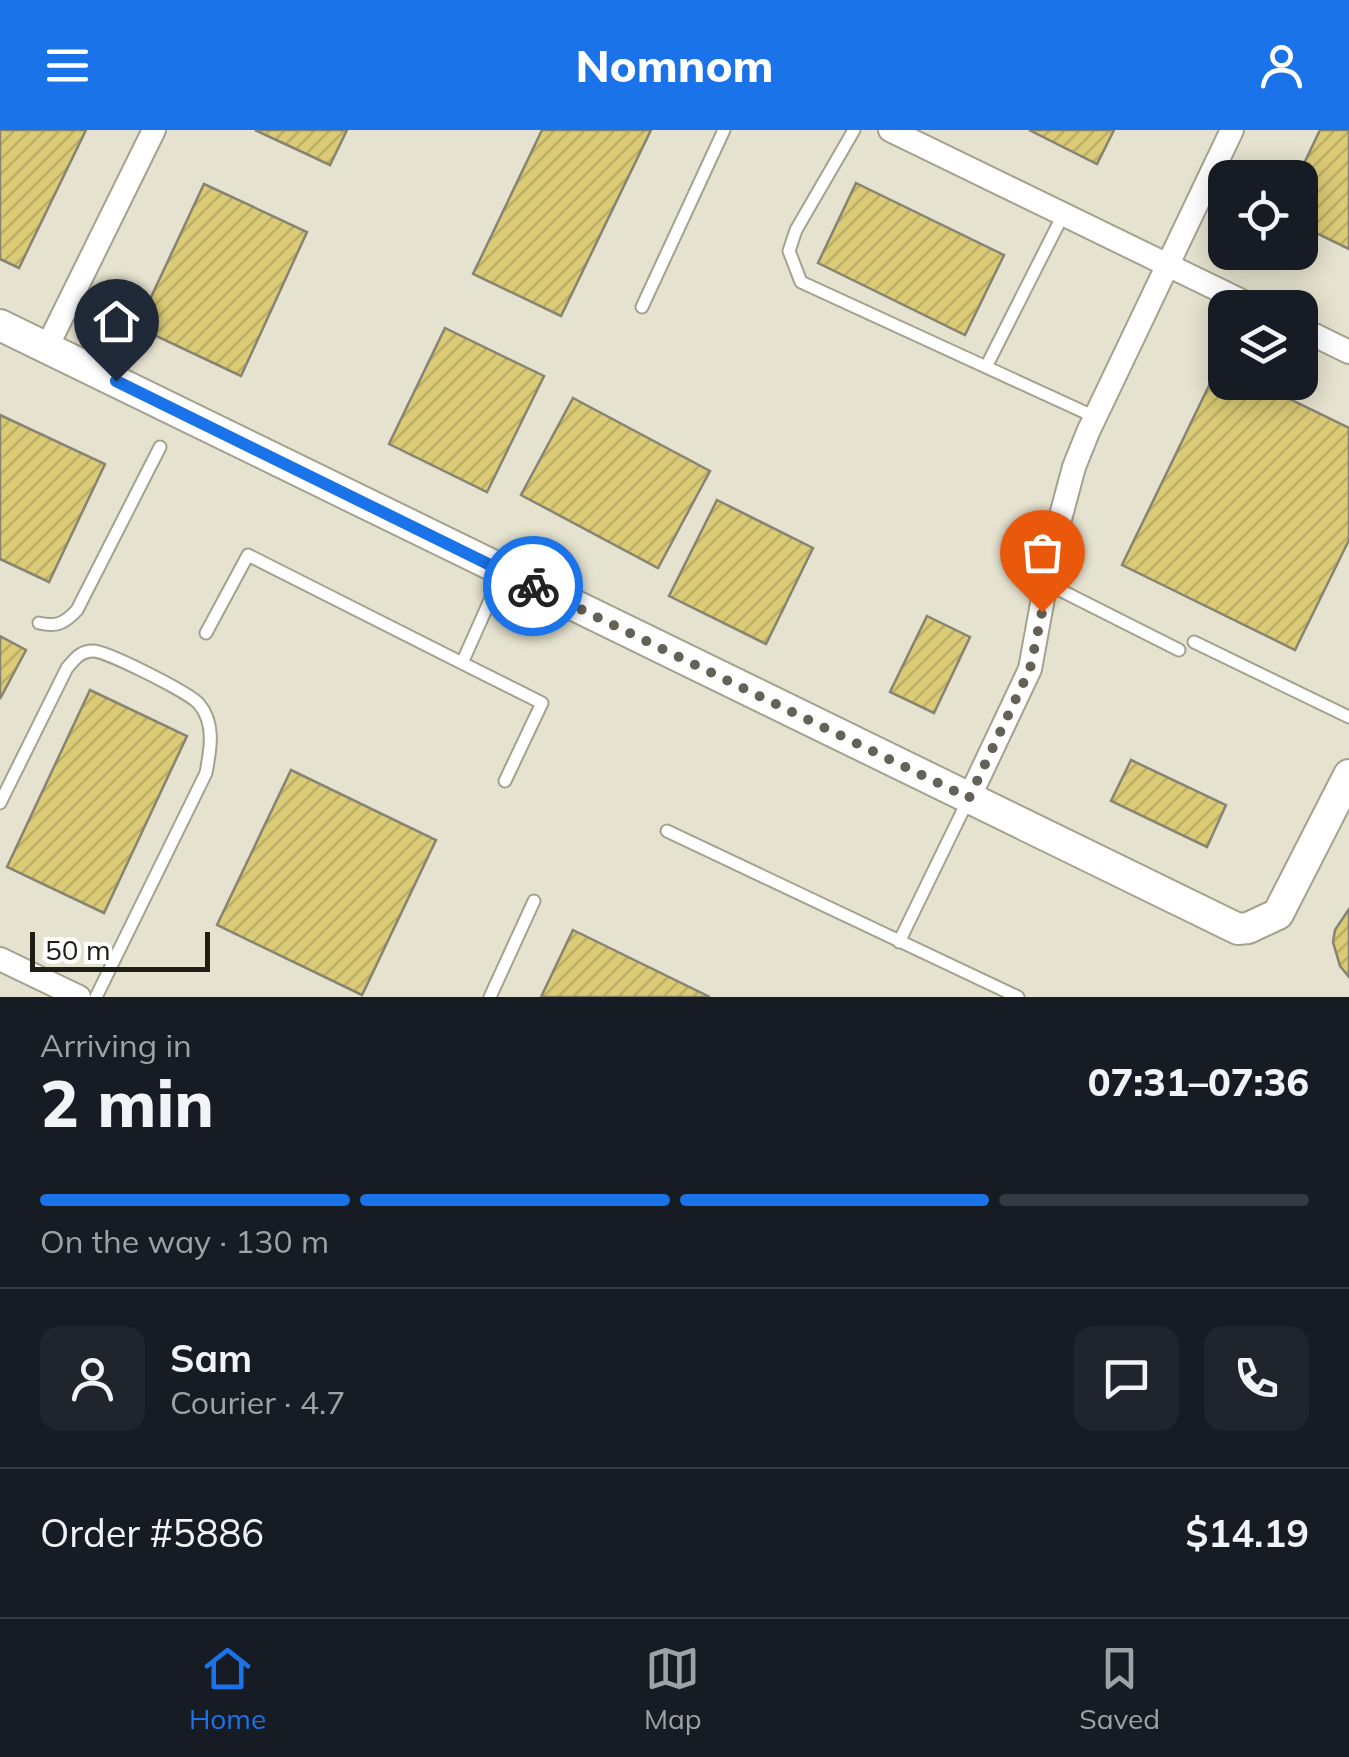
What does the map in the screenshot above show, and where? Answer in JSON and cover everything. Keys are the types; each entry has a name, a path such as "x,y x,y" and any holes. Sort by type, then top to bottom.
{"street":[{"path":"48,347 154,130"},
{"path":"890,130 1218,290"},
{"path":"969,798 1030,669 1052,549 1074,467 1232,130"},
{"path":"0,325 1238,928 1248,928 1278,914 1346,792"},
{"path":"1318,337 1349,352"},
{"path":"0,959 79,997"}],"lane":[{"path":"642,307 724,130"},
{"path":"854,130 796,230 789,252 801,282 1095,417"},
{"path":"987,365 1063,215"},
{"path":"38,623 52,626 66,622 77,610 160,447"},
{"path":"206,633 248,555 542,703 505,781"},
{"path":"462,663 503,571"},
{"path":"1046,584 1179,650"},
{"path":"1194,642 1349,717"},
{"path":"0,804 67,668 79,654 111,654 198,702 208,720 211,743 206,773 96,997"},
{"path":"900,942 969,798"},
{"path":"667,831 1018,997"},
{"path":"490,997 534,900"}],"building":[{"path":"0,130 86,130 19,268 0,259"},
{"path":"255,130 347,130 330,165"},
{"path":"542,130 651,130 561,316 473,274"},
{"path":"1029,130 1114,130 1097,164"},
{"path":"1320,130 1349,130 1349,249 1318,234 1318,160 1306,160"},
{"path":"856,183 1004,255 965,335 818,263"},
{"path":"204,184 307,232 241,376 137,327"},
{"path":"445,328 544,376 487,492 389,444"},
{"path":"1208,388 1208,400 1292,400 1349,428 1349,540 1295,650 1122,565"},
{"path":"573,398 710,471 658,568 521,495"},
{"path":"0,415 105,464 49,582 0,559"},
{"path":"717,500 813,548 766,644 669,596"},
{"path":"927,616 970,637 934,713 890,692"},
{"path":"0,636 26,650 0,699"},
{"path":"90,690 187,736 104,913 7,867"},
{"path":"1131,760 1226,805 1207,847 1111,801"},
{"path":"291,770 436,840 362,995 217,925"},
{"path":"1349,909 1349,977 1340,966 1333,942 1335,930"},
{"path":"573,930 710,997 541,997"}],"way so far":[{"path":"533,586 969,798 1030,669 1042,612"}],"route":[{"path":"116,381 533,586"}]}
